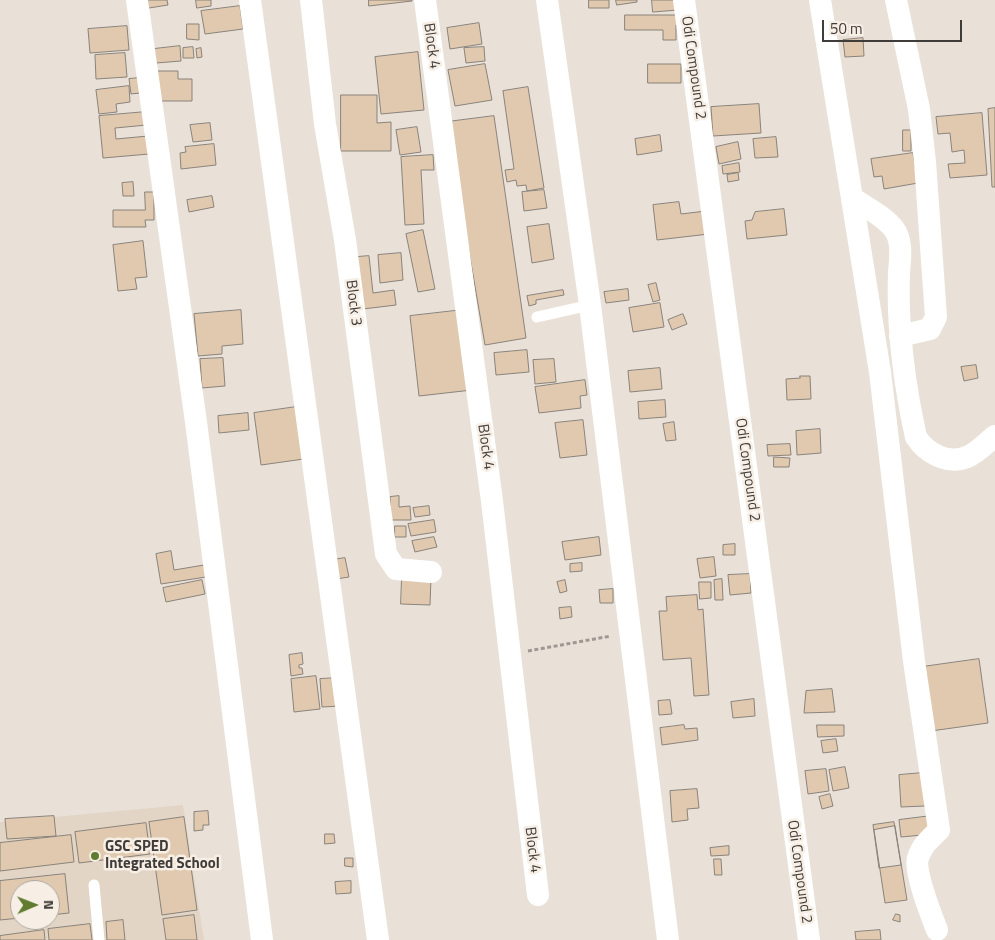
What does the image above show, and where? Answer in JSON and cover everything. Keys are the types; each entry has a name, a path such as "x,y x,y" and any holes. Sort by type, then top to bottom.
{"street":[{"path":"137,0 196,422 262,940"},
{"path":"250,0 378,940"},
{"name":"Block 3","path":"311,0 325,124 345,240 386,554 396,569 431,572"},
{"name":"Block 4","path":"425,0 492,501 538,896"},
{"path":"547,0 590,305 668,940"},
{"name":"Odi Compound 2","path":"684,0 808,940"},
{"path":"820,0 854,199 880,372 914,661 939,830 925,843 916,860 926,901 937,930"},
{"path":"896,0 920,118 936,317 930,329 900,336"},
{"path":"854,199 883,218 894,229 900,244 898,312 910,410 916,437 923,448 935,455 956,460 967,457 995,436"},
{"path":"867,287 898,312"}],"lane":[{"path":"537,317 590,305"},
{"path":"94,885 99,940"}],"path":[{"path":"509,655 631,632"}],"shaded area":[{"name":"GSC SPED Integrated School","path":"183,805 204,940 0,940 0,822"}],"building":[{"path":"148,0 167,0 168,5 149,8"},
{"path":"196,0 211,0 211,6 197,8"},
{"path":"369,0 412,0 412,1 369,6"},
{"path":"589,0 609,0 609,8 589,8"},
{"path":"616,0 637,0 637,2 617,5"},
{"path":"652,0 677,0 678,10 653,12"},
{"path":"240,6 243,29 205,34 201,11"},
{"path":"625,15 681,15 682,25 676,25 676,40 663,40 663,30 625,30"},
{"path":"479,23 482,44 450,49 447,28"},
{"path":"187,24 199,24 199,40 187,39"},
{"path":"127,26 129,50 90,53 88,29"},
{"path":"863,38 864,56 845,57 843,40"},
{"path":"180,46 181,61 156,63 154,49"},
{"path":"193,47 194,58 183,58 183,48"},
{"path":"484,47 485,61 466,63 464,48"},
{"path":"201,48 202,57 197,58 196,49"},
{"path":"418,52 424,110 381,114 375,57"},
{"path":"125,53 127,77 96,79 95,55"},
{"path":"485,64 492,100 455,106 448,70"},
{"path":"648,64 681,64 681,83 648,83"},
{"path":"157,71 178,71 178,79 192,79 192,101 154,101"},
{"path":"139,78 140,93 131,94 129,79"},
{"path":"129,86 130,102 116,104 117,112 99,114 96,90"},
{"path":"528,87 544,188 527,191 526,185 517,186 516,180 507,182 505,170 514,169 503,91"},
{"path":"341,95 377,95 377,123 391,122 391,151 341,151"},
{"path":"759,104 761,133 713,136 711,107"},
{"path":"995,108 995,187 992,187 988,109"},
{"path":"146,112 147,125 115,128 116,139 148,136 149,154 103,158 99,116"},
{"path":"982,113 987,175 950,178 948,164 965,163 964,150 952,152 950,133 938,134 936,117"},
{"path":"494,116 526,338 485,345 447,122"},
{"path":"210,123 212,140 193,142 190,125"},
{"path":"417,127 421,152 400,155 396,130"},
{"path":"903,130 911,130 911,151 903,151"},
{"path":"660,135 662,151 637,155 635,139"},
{"path":"776,137 778,157 755,158 753,139"},
{"path":"738,142 741,159 719,164 716,147"},
{"path":"214,144 216,165 181,169 180,153 186,152 185,147"},
{"path":"913,153 918,183 884,189 882,176 874,177 871,159"},
{"path":"433,155 434,170 421,170 424,224 405,225 401,157"},
{"path":"739,163 740,172 723,174 722,166"},
{"path":"738,173 739,180 728,182 727,175"},
{"path":"133,182 134,196 123,196 122,183"},
{"path":"544,190 547,208 524,211 522,192"},
{"path":"145,192 154,192 154,220 145,220 146,227 113,227 113,210 145,210"},
{"path":"212,196 214,207 189,212 187,200"},
{"path":"679,202 681,214 706,211 709,234 657,240 653,205"},
{"path":"784,209 787,235 747,239 745,221 752,220 755,212"},
{"path":"549,224 554,259 532,263 527,227"},
{"path":"423,230 435,289 418,292 406,234"},
{"path":"143,241 147,277 135,278 137,289 118,291 113,245"},
{"path":"401,253 403,280 380,283 378,255"},
{"path":"369,256 373,293 394,290 396,305 363,309 357,257"},
{"path":"656,283 660,300 653,302 648,285"},
{"path":"628,289 629,300 606,303 604,292"},
{"path":"563,290 564,295 536,300 536,304 529,306 527,296"},
{"path":"660,303 664,327 633,332 629,308"},
{"path":"241,310 243,344 222,346 222,354 198,356 194,314"},
{"path":"463,310 472,390 419,396 410,316"},
{"path":"683,314 687,324 672,330 668,320"},
{"path":"527,350 529,372 496,375 494,353"},
{"path":"223,358 225,386 202,388 200,359"},
{"path":"554,359 556,382 535,384 533,360"},
{"path":"976,365 978,378 964,381 961,367"},
{"path":"660,368 662,389 630,392 628,371"},
{"path":"800,376 810,376 811,399 787,400 786,379 800,378"},
{"path":"585,380 587,395 580,396 581,408 539,413 535,387"},
{"path":"665,400 666,417 639,419 638,402"},
{"path":"303,406 311,458 261,465 254,413"},
{"path":"248,413 249,430 219,433 218,416"},
{"path":"583,420 587,455 560,458 555,423"},
{"path":"674,422 676,440 666,441 663,424"},
{"path":"820,429 821,453 797,455 796,431"},
{"path":"790,444 791,455 768,456 767,445"},
{"path":"774,457 790,458 789,467 774,467"},
{"path":"399,496 399,507 410,506 411,520 391,520 390,497"},
{"path":"429,506 430,515 415,517 413,508"},
{"path":"434,520 436,532 411,536 408,524"},
{"path":"395,526 406,526 406,537 395,537"},
{"path":"434,537 437,547 415,552 412,541"},
{"path":"599,537 601,555 565,560 562,542"},
{"path":"735,544 735,555 723,555 723,545"},
{"path":"171,551 174,570 204,565 206,577 161,584 156,554"},
{"path":"714,557 716,576 700,578 697,559"},
{"path":"345,558 349,577 336,579 332,560"},
{"path":"582,563 582,571 570,572 570,564"},
{"path":"750,574 751,593 730,595 728,575"},
{"path":"402,577 431,578 430,605 401,604"},
{"path":"722,579 723,600 715,600 714,580"},
{"path":"202,580 205,594 166,602 163,588"},
{"path":"565,580 567,591 560,593 557,582"},
{"path":"699,582 711,582 711,598 700,599"},
{"path":"613,589 613,603 600,603 599,590"},
{"path":"697,595 698,610 703,609 709,695 694,696 691,658 663,660 659,611 667,611 666,597"},
{"path":"571,607 572,617 560,619 559,608"},
{"path":"302,653 303,664 299,665 299,668 302,668 303,674 291,676 289,655"},
{"path":"979,659 988,723 931,731 922,667"},
{"path":"316,676 320,709 294,712 291,679"},
{"path":"338,678 340,706 322,707 320,679"},
{"path":"832,689 835,712 804,713 806,691"},
{"path":"754,699 755,716 733,718 731,702"},
{"path":"670,700 672,714 659,715 658,701"},
{"path":"684,725 685,729 697,728 698,740 662,745 660,728"},
{"path":"817,725 844,725 844,736 818,737"},
{"path":"836,739 838,751 823,753 821,741"},
{"path":"845,767 849,788 833,791 829,770"},
{"path":"826,769 829,791 808,794 805,771"},
{"path":"923,773 925,806 901,807 899,775"},
{"path":"697,789 699,808 687,809 688,820 672,822 670,791"},
{"path":"830,794 833,806 822,809 819,797"},
{"path":"208,811 209,825 203,825 203,830 194,831 194,812"},
{"path":"54,816 56,836 7,839 5,819"},
{"path":"931,816 933,834 901,837 899,820"},
{"path":"184,817 197,910 162,915 149,822"},
{"path":"894,822 901,865 879,868 873,825"},
{"path":"146,823 150,854 79,863 75,832"},
{"path":"895,826 907,900 885,903 874,830"},
{"path":"325,834 334,834 335,843 325,844"},
{"path":"71,835 74,862 0,871 0,843"},
{"path":"729,846 729,855 711,856 710,848"},
{"path":"345,858 353,858 353,867 345,866"},
{"path":"714,859 721,859 722,875 715,875"},
{"path":"65,874 69,913 60,914 60,880 10,880 10,919 0,920 0,881"},
{"path":"351,881 351,893 336,894 335,882"},
{"path":"896,914 900,915 900,922 893,920"},
{"path":"194,915 197,940 166,940 163,919"},
{"path":"123,920 125,940 107,940 106,922"},
{"path":"90,924 92,940 49,940 48,930 60,930 60,928"},
{"path":"44,930 45,940 0,940 0,936"},
{"path":"880,930 881,940 856,940 855,932"}],"place":[{"name":"GSC SPED Integrated School","path":"95,856"}]}
